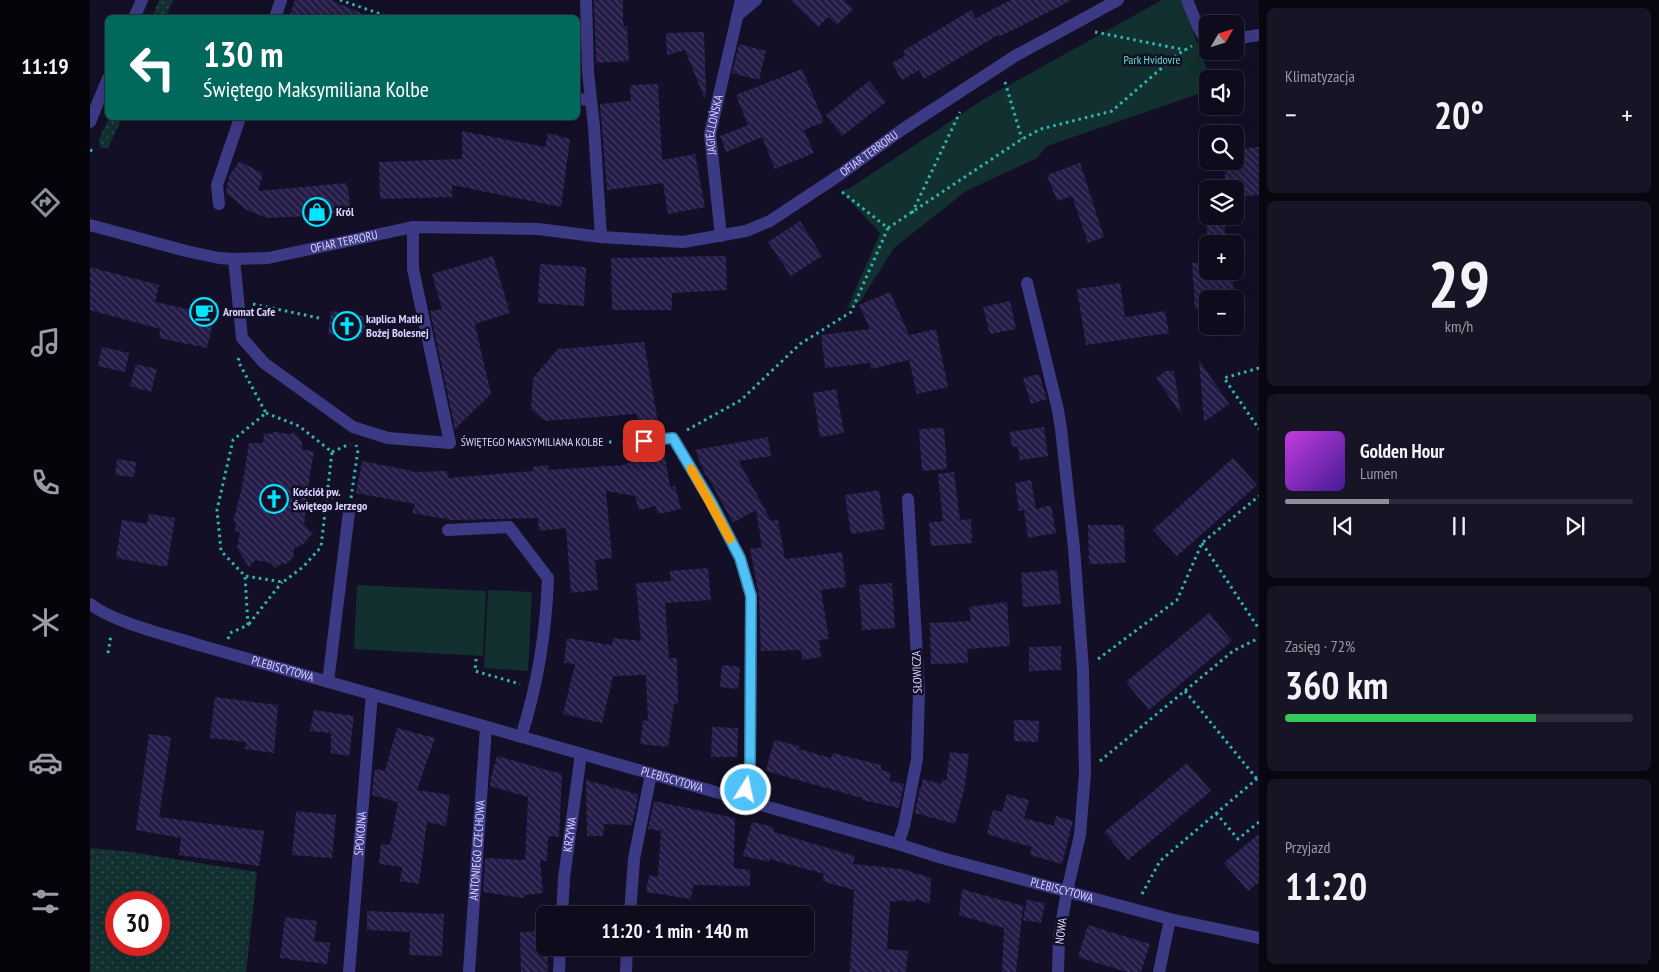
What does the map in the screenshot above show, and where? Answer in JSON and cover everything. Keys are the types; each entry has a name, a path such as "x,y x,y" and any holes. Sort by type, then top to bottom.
{"street":[{"path":"135,15 142,0"},
{"path":"276,15 282,0"},
{"path":"586,0 588,72 601,237"},
{"name":"JAGIELLOŃSKA","path":"721,236 710,134 741,0"},
{"path":"738,15 756,0"},
{"name":"OFIAR TERRORU","path":"90,226 186,251 218,258 234,259 268,258 413,227 538,229 601,237 682,242 746,231 770,221 1015,56 1118,0"},
{"path":"1187,0 1199,29"},
{"path":"1244,38 1259,36"},
{"path":"90,122 105,85"},
{"path":"580,99 591,100"},
{"path":"219,204 217,185 239,120"},
{"path":"413,227 412,269 450,443"},
{"path":"234,259 242,338"},
{"name":"NOWA","path":"1027,282 1061,429 1074,548 1083,670 1085,773 1080,835 1059,937 1058,972"},
{"name":"ŚWIĘTEGO MAKSYMILIANA KOLBE","path":"242,338 264,363 353,427 388,438 450,443"},
{"path":"628,442 673,438 711,502 740,558 751,596 750,769 744,800"},
{"name":"SŁOWICZA","path":"898,844 904,826 917,759 918,691 908,499"},
{"path":"328,682 349,512"},
{"path":"448,530 510,527 548,578 543,643 535,688 521,737"},
{"name":"PLEBISCYTOWA","path":"90,604 107,614 129,623 199,645 940,857 1170,919 1259,938"},
{"name":"SPOKOJNA","path":"349,972 372,694"},
{"name":"ANTONIEGO CZECHOWA","path":"469,972 486,727"},
{"name":"KRZYWA","path":"562,906 564,878 582,754"},
{"path":"631,906 634,859 644,803 652,774"},
{"path":"1159,972 1170,919"},
{"path":"559,972 560,956"},
{"path":"626,972 627,956"}],"path":[{"path":"340,0 383,15"},
{"path":"1095,32 1185,50"},
{"path":"673,438 741,400 800,344 851,312 888,228 1022,139 1041,129 1112,111 1178,54 1199,43"},
{"path":"1005,82 1022,139"},
{"path":"912,213 962,107"},
{"path":"90,150 95,152"},
{"path":"841,191 888,228"},
{"path":"238,301 319,318"},
{"path":"242,338 238,361 266,412 300,426 332,452"},
{"path":"1259,368 1224,378 1259,429"},
{"path":"266,412 233,440 217,510 221,551 245,576 283,582"},
{"path":"332,452 355,441 358,450 349,512"},
{"name":"ŚWIĘTEGO MAKSYMILIANA KOLBE","path":"450,443 628,442"},
{"path":"230,633 248,625 283,582 303,567 321,547 332,452"},
{"path":"1083,670 1177,600 1202,543 1259,496"},
{"path":"1202,543 1259,629"},
{"path":"245,576 248,625"},
{"path":"108,653 111,635"},
{"path":"1085,773 1233,651 1259,638"},
{"path":"476,659 475,671 535,688"},
{"path":"1142,894 1160,861 1258,778 1185,691"},
{"path":"1216,813 1238,839 1259,822"}],"green space":[{"path":"159,0 173,0 167,15 153,15"},
{"name":"Park Hvidovre","path":"1162,0 1181,0 1199,47 1199,60 1204,60 1208,70 1199,70 1199,94 1047,146 1037,158 966,191 894,248 860,302 847,309 880,233 841,191 850,188 984,99"},
{"path":"108,120 121,120 107,148 99,146 99,139"},
{"path":"357,585 486,591 483,656 354,649"},
{"path":"488,590 532,592 528,671 484,668"},
{"path":"90,848 123,851 257,872 246,972 90,972"}],"building":[{"path":"295,0 331,0 366,15 290,15"},
{"path":"594,0 623,0 623,21 624,27 627,26 629,61 596,63"},
{"path":"790,0 844,0 853,9 837,25 828,17 818,27"},
{"path":"1011,0 1072,0 999,37 998,35 924,79 919,70 902,80 892,63 905,56 903,51 971,10 976,18"},
{"path":"704,32 706,96 704,97 685,50 667,55 666,33"},
{"path":"739,44 766,51 759,80 732,73"},
{"path":"802,69 824,122 804,130 814,153 775,169 762,137 726,152 720,136 748,125 736,95"},
{"path":"869,81 886,102 842,136 826,115"},
{"path":"658,84 662,160 695,154 705,207 668,214 663,183 607,190 600,104 631,101 630,85"},
{"path":"462,131 545,147 548,133 570,139 561,207 452,185 452,197 380,199 379,162 462,159"},
{"path":"1259,147 1259,195 1244,196 1244,180 1225,180 1225,170 1244,170 1244,148"},
{"path":"240,161 263,174 258,191 347,183 351,211 267,218 247,210 226,193 229,176"},
{"path":"1080,163 1104,237 1088,243 1072,196 1057,201 1047,175"},
{"path":"800,221 822,256 791,276 768,242"},
{"path":"1206,225 1224,225 1226,235 1208,235"},
{"path":"493,256 510,313 475,324 491,394 455,429 430,311 442,309 432,274"},
{"path":"726,256 727,290 672,293 672,310 612,310 611,258"},
{"path":"1192,263 1199,263 1199,280 1233,280 1233,290 1199,290 1199,309 1195,309"},
{"path":"540,264 586,267 584,306 538,303"},
{"path":"90,267 159,285 155,302 215,315 207,348 159,338 160,329 90,310"},
{"path":"1120,283 1125,317 1165,311 1169,333 1086,345 1077,289"},
{"path":"890,292 909,335 936,329 948,387 917,394 909,360 871,369 870,363 825,368 821,335 870,329 859,305"},
{"path":"1010,301 1016,329 990,334 983,307"},
{"name":"kaplica Matki Bożej Bolesnej","path":"331,311 363,316 366,328 358,339 328,334"},
{"path":"644,342 659,428 641,429 636,414 545,421 531,409 533,378 558,349"},
{"path":"102,347 129,353 125,372 98,366"},
{"path":"1199,360 1229,404 1204,422"},
{"path":"136,364 157,369 151,392 130,386"},
{"path":"1166,371 1174,371 1181,414 1156,378"},
{"path":"1039,374 1047,399 1031,404 1023,378"},
{"path":"836,389 844,433 820,437 813,393"},
{"path":"1044,427 1048,456 1020,460 1018,447 1012,447 1010,432"},
{"path":"944,428 947,469 922,471 919,429"},
{"name":"Kościół pw. Świętego Jerzego","path":"274,432 290,434 294,432 302,442 302,449 314,452 304,525 313,533 304,543 294,549 293,558 286,564 283,563 275,568 271,563 255,560 249,567 237,548 240,532 235,531 236,521 233,522 242,487 249,443 263,443 264,433 271,434"},
{"path":"768,437 771,456 739,461 771,521 778,520 785,559 842,552 846,587 821,590 829,639 819,640 821,657 802,660 801,650 761,651 759,596 750,549 762,547 756,510 733,523 706,476 695,450"},
{"path":"665,456 670,487 675,486 681,509 658,514 656,506 639,510 635,496 606,491 612,558 595,560 598,590 571,593 566,528 539,531 538,518 452,520 412,513 415,504 356,493 362,461 411,472 447,471 448,478 533,471 533,467 548,465 549,470 624,465"},
{"path":"1233,458 1257,485 1177,556 1153,530"},
{"path":"117,459 136,462 134,477 115,475"},
{"path":"954,472 960,520 971,519 972,543 931,546 929,522 943,521 938,474"},
{"path":"1031,480 1036,509 1051,505 1056,533 1028,538 1024,511 1034,509 1019,511 1015,483"},
{"path":"879,490 885,529 851,534 845,495"},
{"path":"149,514 175,518 167,567 116,558 122,520 147,524"},
{"path":"1088,525 1124,525 1125,563 1089,564"},
{"path":"708,568 711,600 665,603 669,658 677,658 678,704 674,704 668,747 640,744 643,720 648,721 646,675 613,676 602,723 563,714 575,664 564,663 567,638 612,645 613,638 641,641 636,583 671,581 670,571"},
{"path":"1057,570 1061,604 1023,607 1021,573"},
{"path":"892,583 895,628 862,630 859,585"},
{"path":"1007,602 1010,646 967,649 968,663 931,664 930,623 971,621 969,607"},
{"path":"1209,613 1232,641 1149,710 1126,682"},
{"path":"1061,646 1061,670 1029,671 1029,647"},
{"path":"722,665 740,667 738,689 720,687"},
{"path":"215,697 278,705 274,753 245,749 246,742 210,738"},
{"path":"314,710 354,716 349,756 331,753 331,733 310,731"},
{"path":"1014,720 1039,721 1038,742 1014,741"},
{"path":"712,727 738,728 737,757 711,757"},
{"path":"397,728 435,738 417,790 450,795 446,826 427,822 419,884 400,881 402,867 379,864 381,844 390,845 398,802 372,795 374,774 375,769 385,771"},
{"path":"149,734 171,737 159,817 264,831 259,866 179,855 181,838 136,830"},
{"path":"774,740 799,746 799,749 831,758 833,753 881,765 881,770 891,773 889,781 904,784 899,808 862,800 862,798 766,771"},
{"path":"950,752 969,754 964,790 955,824 915,813 923,779 941,784 943,779 946,781"},
{"path":"497,756 562,774 559,837 548,836 547,861 540,860 543,893 525,895 524,898 483,892 485,858 525,860 528,797 490,786"},
{"path":"1187,763 1211,791 1128,860 1104,832"},
{"path":"586,780 637,794 638,798 632,825 604,824 603,836 587,836"},
{"path":"1007,794 1029,800 1024,818 1054,826 1056,816 1073,821 1062,864 1030,855 1032,847 987,834 993,810 1002,812"},
{"path":"654,801 735,818 734,868 750,870 750,886 693,885 691,899 646,892 649,875 658,877 661,831 648,829"},
{"path":"296,811 336,815 332,858 292,855"},
{"path":"752,822 774,827 774,832 855,856 853,864 902,869 931,878 930,904 916,899 914,902 890,901 887,949 908,951 906,972 850,972 854,890 822,881 824,874 770,859 769,862 743,856"},
{"path":"1259,834 1259,882 1248,891 1224,863"},
{"path":"962,889 1023,906 1016,972 1002,972 1004,928 959,915"},
{"path":"1027,900 1045,903 1041,923 1023,920"},
{"path":"367,911 444,914 442,956 409,955 410,932 367,930"},
{"path":"285,917 317,921 314,941 330,943 327,964 280,958"},
{"path":"1088,925 1150,944 1141,972 1127,972 1078,957"},
{"path":"536,931 536,956 547,956 548,972 521,972 520,932"}],"slow traffic":[{"path":"691,469 730,539"}],"place":[{"name":"Król","path":"317,212"},
{"name":"Aromat Cafe","path":"204,312"},
{"name":"kaplica Matki Bożej Bolesnej","path":"347,326"},
{"name":"Kościół pw. Świętego Jerzego","path":"274,499"}],"route":[{"path":"644,441 673,438 711,502 740,558 751,596 750,769 746,790"}]}
